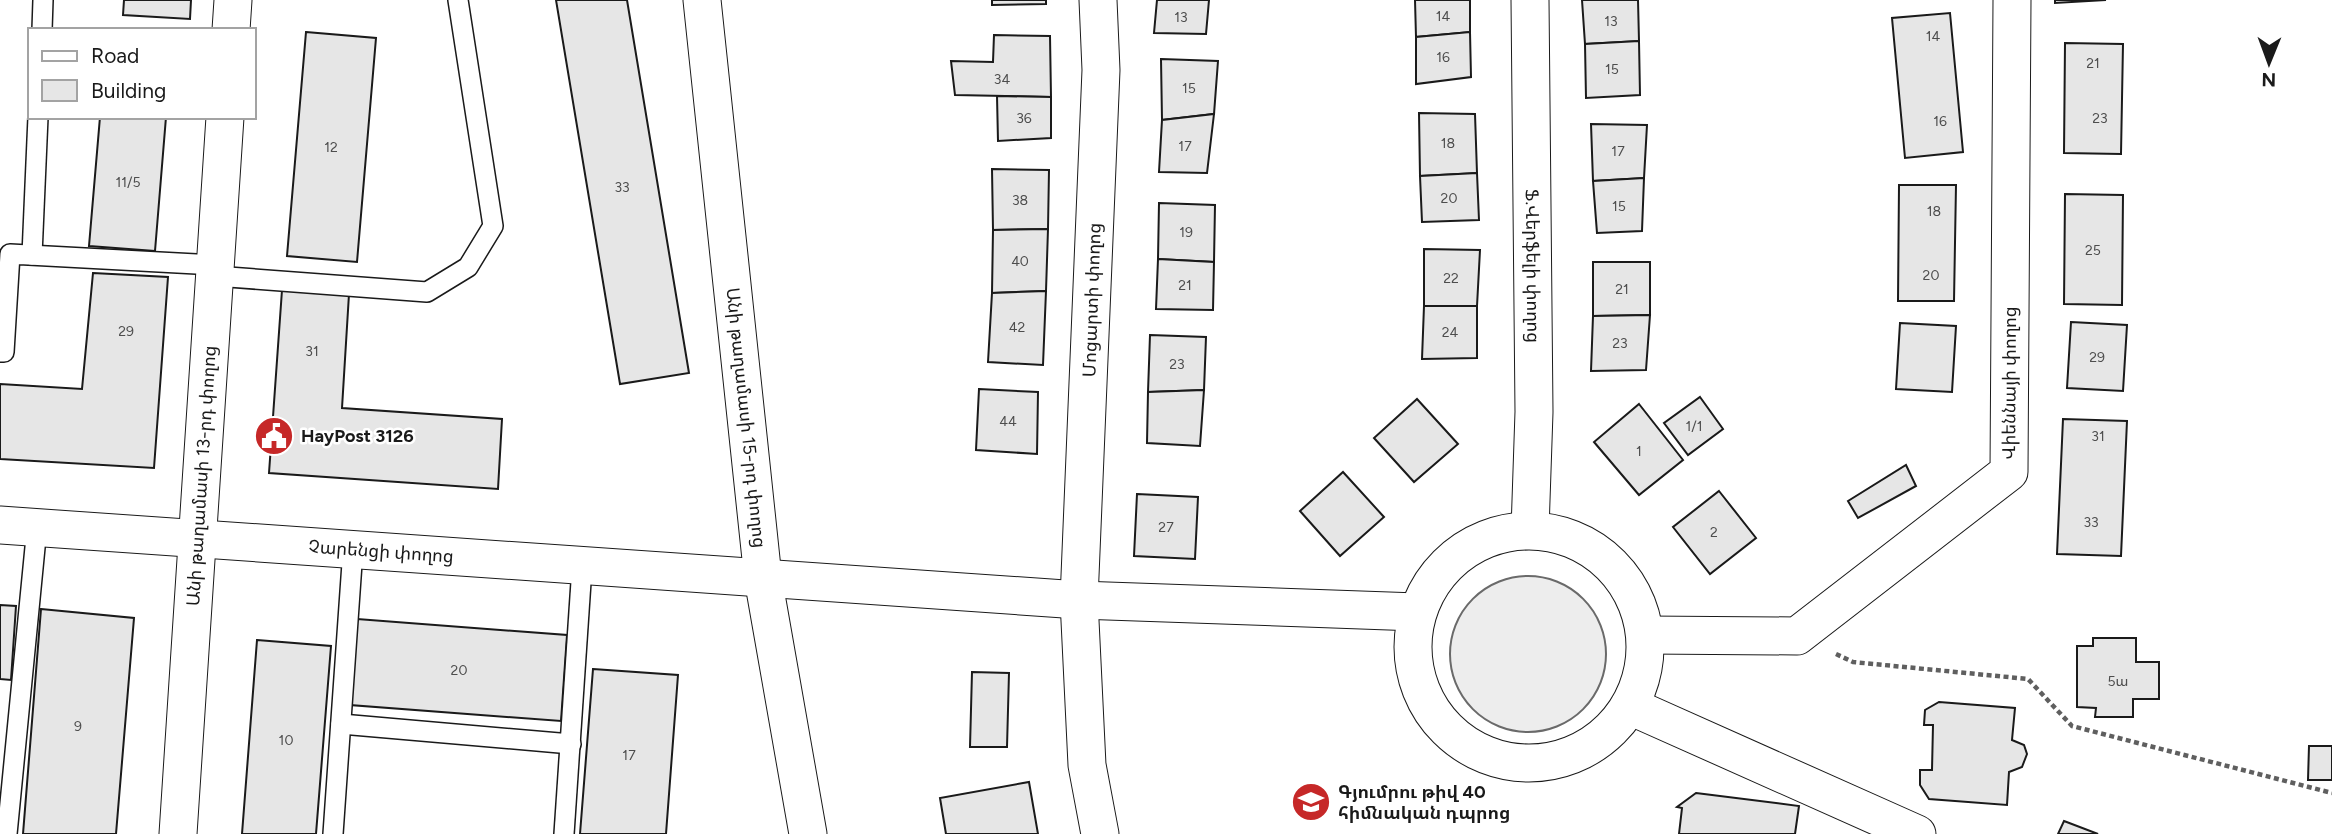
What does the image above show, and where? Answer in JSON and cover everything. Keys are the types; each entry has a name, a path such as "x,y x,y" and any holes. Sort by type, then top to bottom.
{"street":[{"path":"231,28 233,0"},
{"name":"Անի թաղամասի 15-րդ փողոց","path":"702,0 762,578 808,834"},
{"name":"Մոցարտի փողոց","path":"1098,0 1101,82 1079,600 1087,765 1100,834"},
{"name":"Ֆ.Վերֆելի փողոց","path":"1530,0 1534,398 1531,530"},
{"name":"Վիեննայի փողոց","path":"1797,636 2009,472 2012,0"},
{"name":"Անի թաղամասի 13-րդ փողոց","path":"178,834 225,119"},
{"name":"Չարենցի փողոց","path":"0,525 1079,600 1417,612"},
{"path":"1531,530 1564,536 1595,551 1620,573 1637,602 1646,635 1643,672 1630,706 1606,735 1574,755 1537,764 1499,760 1465,744 1437,719 1419,686 1412,649 1417,612 1434,579 1461,552 1494,536 1531,530"},
{"path":"1646,635 1797,636"},
{"path":"1630,706 1917,834"}],"lane":[{"path":"42,28 44,0"},
{"path":"0,352 4,352 10,254 427,292 468,267 493,226 458,0"},
{"path":"32,255 38,119"},
{"path":"7,834 37,527"},
{"path":"333,834 353,549"},
{"path":"564,834 582,567"},
{"path":"341,724 571,744"}],"path":[{"path":"1797,636 1853,662 2028,679 2072,726 2332,793"}],"shaded area":[{"path":"1528,576 1558,582 1583,599 1600,624 1606,654 1600,684 1583,709 1558,726 1528,732 1498,726 1473,709 1456,684 1450,654 1456,624 1473,599 1498,582"}],"building":[{"path":"124,0 191,0 190,19 123,15"},
{"path":"556,0 627,0 689,373 620,384"},
{"path":"992,0 1046,0 1046,4 992,5"},
{"path":"1157,0 1209,0 1206,34 1154,33"},
{"path":"1415,0 1470,0 1470,32 1416,37"},
{"path":"1582,0 1638,0 1639,41 1585,44"},
{"path":"2055,0 2106,0 2055,3"},
{"path":"1950,13 1963,152 1905,158 1892,18"},
{"path":"306,32 376,38 357,262 287,256"},
{"path":"1470,32 1471,77 1416,84 1416,37"},
{"path":"994,35 1050,36 1051,97 955,95 951,61 993,62"},
{"path":"1639,41 1640,95 1586,98 1585,44"},
{"path":"2065,43 2123,44 2121,154 2064,153"},
{"path":"1161,59 1218,61 1214,114 1162,120"},
{"path":"997,96 1051,97 1051,138 998,141"},
{"path":"1419,113 1475,114 1477,173 1420,176"},
{"path":"1214,114 1207,173 1159,172 1162,120"},
{"path":"100,119 166,119 155,251 89,246"},
{"path":"1591,124 1647,125 1644,178 1593,181"},
{"path":"992,169 1049,170 1048,229 993,230"},
{"path":"1477,173 1479,220 1422,222 1420,176"},
{"path":"1644,178 1642,231 1597,233 1593,181"},
{"path":"1899,185 1956,185 1954,301 1898,301"},
{"path":"2065,194 2123,195 2122,305 2064,304"},
{"path":"1159,203 1215,205 1214,262 1158,259"},
{"path":"1048,229 1046,291 992,293 993,230"},
{"path":"1424,249 1480,250 1477,306 1424,306"},
{"path":"1158,259 1214,262 1213,310 1156,309"},
{"path":"1593,262 1650,262 1650,315 1593,316"},
{"path":"93,273 168,277 154,468 0,459 0,384 82,389"},
{"path":"282,290 349,294 342,408 502,419 498,489 269,473"},
{"path":"1046,291 1043,365 988,362 992,293"},
{"path":"1424,306 1477,306 1477,358 1422,359"},
{"path":"1650,315 1646,370 1591,371 1593,316"},
{"path":"2071,322 2127,325 2123,391 2067,388"},
{"path":"1900,323 1956,326 1952,392 1896,389"},
{"path":"1150,335 1206,337 1204,390 1148,392"},
{"path":"979,389 1038,392 1037,454 976,450"},
{"path":"1204,390 1200,446 1147,443 1148,392"},
{"path":"1700,397 1723,429 1688,455 1664,423"},
{"path":"1417,399 1458,444 1414,482 1374,438"},
{"path":"1639,404 1683,460 1639,495 1594,442"},
{"path":"2063,419 2127,421 2121,556 2057,554"},
{"path":"1906,465 1916,486 1858,518 1848,501"},
{"path":"1343,472 1384,517 1340,556 1300,511"},
{"path":"1719,491 1756,538 1710,574 1673,527"},
{"path":"1137,494 1198,497 1195,559 1134,556"},
{"path":"0,605 16,606 11,680 0,679"},
{"path":"41,609 134,618 116,834 23,834"},
{"path":"357,619 567,635 561,721 350,705"},
{"path":"2093,638 2136,638 2136,662 2159,662 2159,699 2133,699 2133,717 2095,717 2096,708 2077,707 2077,646 2093,646"},
{"path":"257,640 331,646 316,834 242,834"},
{"path":"593,669 678,675 666,834 580,834"},
{"path":"972,672 1009,673 1007,747 970,747"},
{"path":"1939,702 2015,708 2012,740 2024,745 2027,754 2022,767 2009,772 2007,805 1929,799 1920,785 1920,770 1932,770 1933,725 1924,725 1925,710"},
{"path":"2309,746 2332,746 2332,780 2308,780"},
{"path":"1029,782 1038,834 946,834 940,798"},
{"path":"1696,793 1799,806 1795,834 1679,834 1682,808 1677,807"},
{"path":"2064,821 2098,834 2058,834"}],"place":[{"name":"HayPost 3126","path":"274,436"},
{"name":"Գյումրու թիվ 40 հիմնական դպրոց","path":"1311,802"}]}
